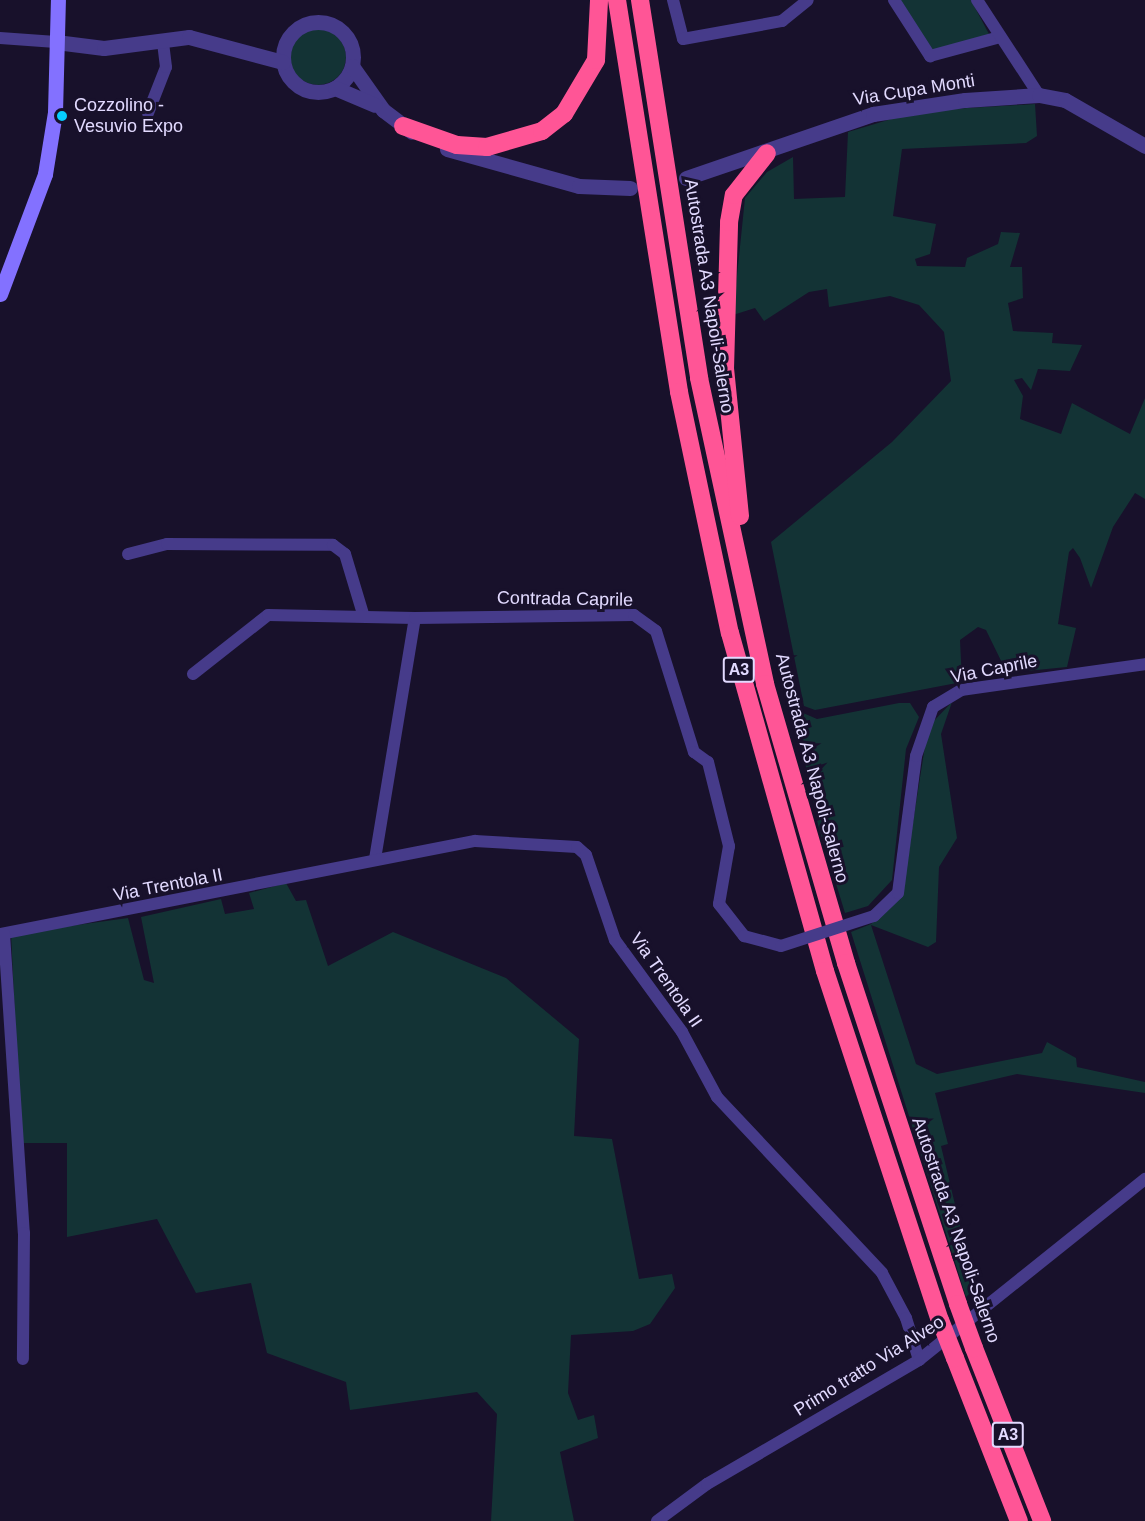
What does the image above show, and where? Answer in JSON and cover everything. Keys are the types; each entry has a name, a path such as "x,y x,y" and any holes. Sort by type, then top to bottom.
{"highway":[{"path":"403,126 457,144 487,147 542,131 576,98 596,60 599,0"},
{"name":"A3","path":"617,0 679,393 732,644 825,971 940,1320 1018,1521"},
{"name":"Autostrada A3 Napoli-Salerno","path":"640,0 699,378 765,684 846,963 958,1304 1042,1521"},
{"path":"765,684 760,617 728,439 725,369 729,222 734,195 767,153"}],"main road":[{"path":"0,294 45,174 55,112 58,0"}],"street":[{"path":"674,0 683,39 782,21 808,0"},
{"path":"894,0 930,56 1000,37"},
{"path":"977,0 1039,95"},
{"path":"262,53 285,42 304,24 330,24 349,41 352,66 383,110"},
{"path":"0,38 104,48 163,43 189,37 262,53 283,62"},
{"path":"285,42 283,62 296,85 322,92 335,88 352,66"},
{"path":"148,113 166,68 163,43"},
{"path":"335,88 383,110 429,143 512,169 579,186 630,188"},
{"name":"Via Cupa Monti","path":"686,178 767,153 873,114 1039,95 1086,108 1145,146"},
{"path":"128,554 167,544 333,546 345,554 363,614"},
{"name":"Contrada Caprile","path":"193,674 268,615 363,614 416,618 634,615 647,621 656,631 694,752 708,762 729,846 720,904 744,936 781,946 874,916"},
{"path":"375,859 416,618"},
{"name":"Via Caprile","path":"874,916 898,893 916,756 933,707 960,690 1145,664"},
{"name":"Via Trentola II","path":"2,934 475,841 562,844 582,851 615,940 682,1032 717,1097 882,1273 906,1318 919,1360"},
{"path":"2,934 24,1233 23,1359"},
{"name":"Primo tratto Via Alveo","path":"657,1521 707,1484 919,1360 1145,1179"}],"green space":[{"path":"897,0 971,0 990,36 932,50"},
{"path":"318,29 329,31 338,37 344,46 346,57 344,68 338,77 329,83 318,85 307,83 298,77 292,68 290,57 292,46 298,37 307,31"},
{"path":"1035,104 1037,136 1026,143 902,149 893,216 936,224 930,254 915,259 917,266 965,267 967,258 998,244 1001,232 1020,233 1010,267 1022,267 1023,298 1008,303 1013,331 1053,333 1052,343 1082,345 1070,371 1038,369 1031,390 1022,378 1014,380 1023,396 1020,419 1061,434 1072,403 1130,434 1145,398 1145,499 1135,493 1113,527 1091,588 1080,558 1073,548 1069,552 1058,624 1076,628 1067,667 1007,673 986,630 978,627 960,640 962,682 815,710 804,706 771,542 892,442 951,381 944,332 919,305 890,296 829,307 827,289 809,292 764,321 755,308 733,315 745,198 767,172 793,157 794,199 845,197 848,132 918,111"},
{"path":"952,702 941,734 957,838 939,867 936,942 928,947 871,925 916,1064 937,1074 1042,1053 1047,1042 1076,1058 1077,1067 1145,1082 1145,1093 1017,1074 935,1093 948,1144 941,1146 975,1288 966,1297 851,932 871,924 902,892 928,727"},
{"path":"899,703 910,703 919,717 906,749 892,880 868,906 845,913 818,825 794,709 817,719"},
{"path":"286,883 296,901 306,900 328,966 393,932 506,978 579,1039 574,1136 612,1139 639,1279 672,1274 675,1288 650,1324 633,1331 571,1335 568,1393 578,1420 594,1415 598,1438 560,1452 574,1521 491,1521 497,1414 477,1392 350,1410 346,1382 267,1353 251,1283 196,1293 157,1219 67,1237 67,1143 21,1143 11,934 128,918 144,980 154,983 141,917 221,899 225,914 254,909 249,893"}],"place":[{"name":"Cozzolino - Vesuvio Expo","path":"62,116"}]}
